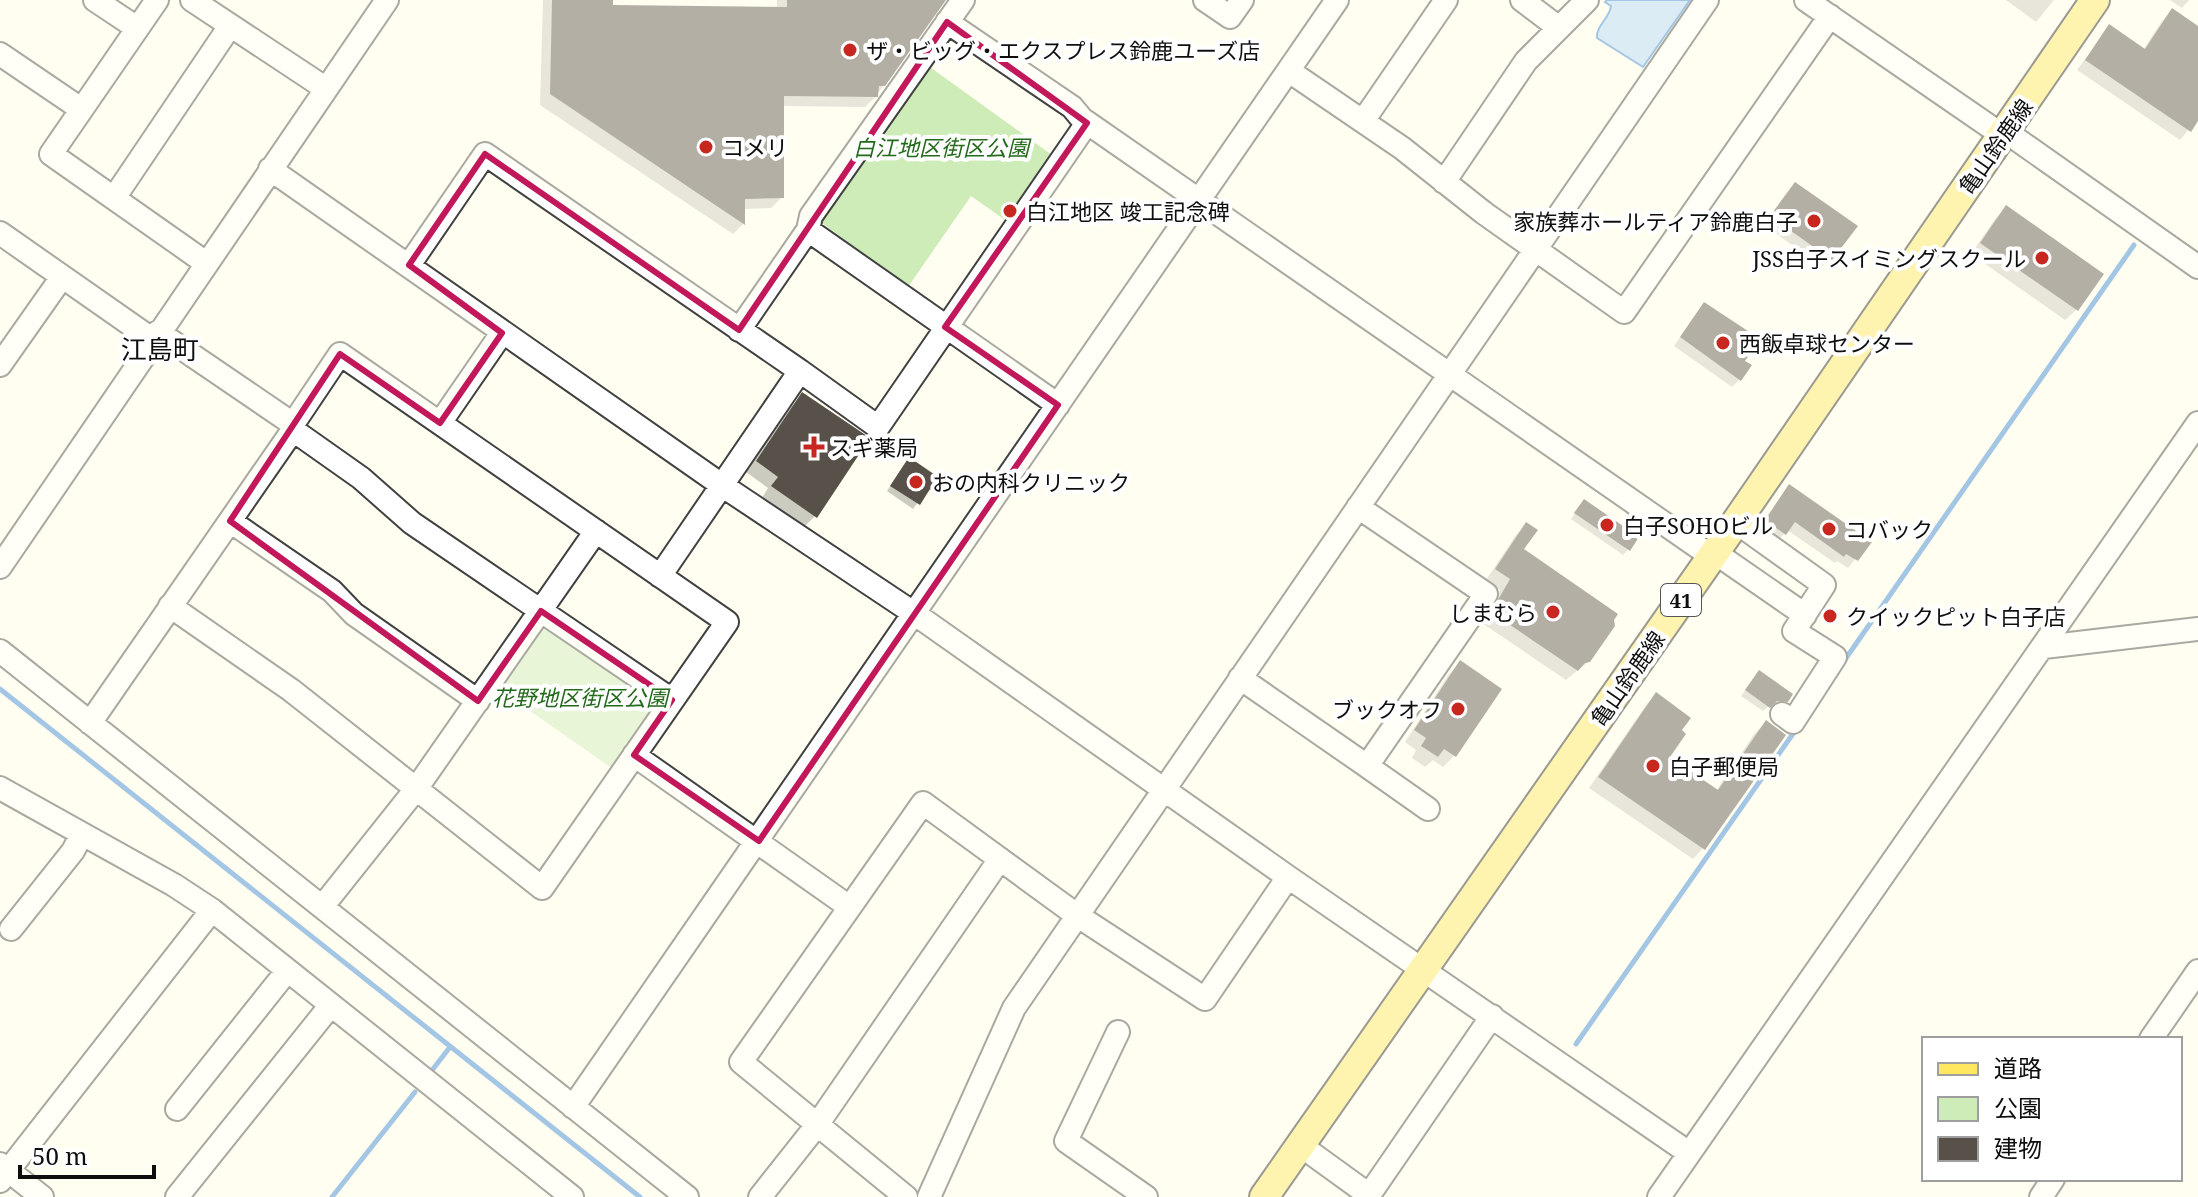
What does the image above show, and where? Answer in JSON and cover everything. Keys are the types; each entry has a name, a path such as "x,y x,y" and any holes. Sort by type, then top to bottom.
{"main road":[{"name":"亀山鈴鹿線","path":"1264,1197 1736,522 2095,0"}],"street":[{"path":"95,0 137,28"},
{"path":"157,0 51,154 206,263"},
{"path":"192,0 325,88"},
{"path":"0,567 387,0"},
{"path":"739,330 808,230 811,216 963,0"},
{"path":"1205,0 1230,17 1242,0"},
{"path":"573,1107 1337,0"},
{"path":"1363,121 1446,0"},
{"path":"1522,0 1559,28"},
{"path":"1444,182 1526,61 1587,0"},
{"path":"929,1197 1014,1008 1707,0"},
{"path":"1806,0 2198,267"},
{"path":"1289,71 1363,121 1624,312 1830,16"},
{"path":"947,22 1072,107 1087,123 1197,200 1805,615"},
{"path":"114,198 230,26"},
{"path":"0,54 81,109"},
{"path":"409,265 485,154 878,427 1087,123"},
{"path":"270,169 502,333 915,614 1164,791 1689,1153"},
{"path":"808,230 1058,405"},
{"path":"1,236 293,427 361,478 412,523 672,700"},
{"path":"0,365 62,277"},
{"path":"440,423 502,333"},
{"path":"90,723 170,606 230,521 340,354 727,622 542,888 291,690 170,606"},
{"path":"660,576 800,371"},
{"path":"1659,1197 2198,423"},
{"path":"1358,507 1486,594 1367,766"},
{"path":"230,521 332,591 354,614 478,701"},
{"path":"1736,522 1824,585 1794,631 1835,657 1793,722 1787,709"},
{"path":"322,907 416,789 596,531"},
{"path":"2044,647 2198,629"},
{"path":"0,651 687,1197"},
{"path":"1240,678 1428,809"},
{"path":"634,755 848,906"},
{"path":"0,788 174,885 212,910 572,1197"},
{"path":"906,1197 741,1062 923,803 1078,916 1205,999 1288,877"},
{"path":"11,929 73,851 82,834"},
{"path":"760,1197 817,1125 1000,859"},
{"path":"42,1197 3,1172 212,910"},
{"path":"177,1109 287,971"},
{"path":"2152,1037 2198,971"},
{"path":"177,1197 331,1005"},
{"path":"1300,1145 1369,1195 1492,1016"},
{"path":"1118,1032 1066,1141 1146,1197"}],"highlighted area":[{"path":"947,22 1087,123 945,327 1058,405 759,841 634,755 672,700 541,611 478,701 230,521 340,354 440,423 502,333 409,265 485,154 739,330"}],"green space":[{"name":"白江地区街区公園","path":"927,65 1052,155 1008,222 971,196 908,287 821,222"},
{"name":"花野地区街区公園","path":"548,626 654,698 657,708 613,769 496,687 539,627"}],"water":[{"path":"1690,0 1643,67 1597,38 1610,10 1611,6 1605,2"}],"building":[{"name":"コメリ","path":"552,0 613,0 613,5 787,7 787,0 946,0 885,86 879,86 878,97 784,96 784,198 745,199 745,225 550,94"},
{"path":"2172,8 2198,26 2198,121 2191,132 2085,60 2109,24 2145,49"},
{"name":"家族葬ホールティア鈴鹿白子","path":"1795,182 1858,226 1832,260 1770,216"},
{"name":"JSS白子スイミングスクール","path":"2006,205 2104,274 2078,311 1980,243"},
{"name":"西飯卓球センター","path":"1704,302 1760,339 1745,361 1752,365 1741,381 1680,337"},
{"name":"スギ薬局","path":"802,392 870,438 817,518 771,486 778,477 756,461"},
{"name":"おの内科クリニック","path":"909,457 941,479 920,505 890,486"},
{"name":"コバック","path":"1789,484 1872,542 1858,561 1846,554 1844,557 1795,522 1786,535 1765,520"},
{"name":"白子SOHOビル","path":"1584,499 1639,537 1630,551 1574,513"},
{"name":"しまむら","path":"1526,522 1538,530 1524,549 1618,614 1614,620 1615,626 1590,662 1578,671 1491,612 1510,579 1495,569"},
{"name":"ブックオフ","path":"1460,660 1502,689 1456,757 1444,749 1438,757 1421,746 1426,738 1414,730"},
{"path":"1759,670 1793,694 1788,702 1777,701 1770,708 1745,690"},
{"name":"白子郵便局","path":"1656,692 1691,718 1682,730 1686,734 1670,757 1718,790 1766,720 1786,735 1705,850 1598,777"}],"waterway":[{"path":"1844,661 2134,245"},
{"path":"0,689 640,1197"},
{"path":"1576,1044 1797,728"},
{"path":"433,1069 450,1047"},
{"path":"332,1197 415,1092"}],"place":[{"name":"ザ・ビッグ・エクスプレス鈴鹿ユーズ店","path":"850,50"},
{"name":"コメリ","path":"706,147"},
{"name":"白江地区 竣工記念碑","path":"1010,211"},
{"name":"家族葬ホールティア鈴鹿白子","path":"1814,221"},
{"name":"JSS白子スイミングスクール","path":"2042,258"},
{"name":"西飯卓球センター","path":"1723,343"},
{"name":"スギ薬局","path":"814,447"},
{"name":"おの内科クリニック","path":"916,482"},
{"name":"白子SOHOビル","path":"1607,525"},
{"name":"コバック","path":"1829,529"},
{"name":"しまむら","path":"1553,612"},
{"name":"クイックピット白子店","path":"1830,616"},
{"name":"ブックオフ","path":"1458,709"},
{"name":"白子郵便局","path":"1653,766"}],"district":[{"name":"江島町","path":"160,349"}]}
